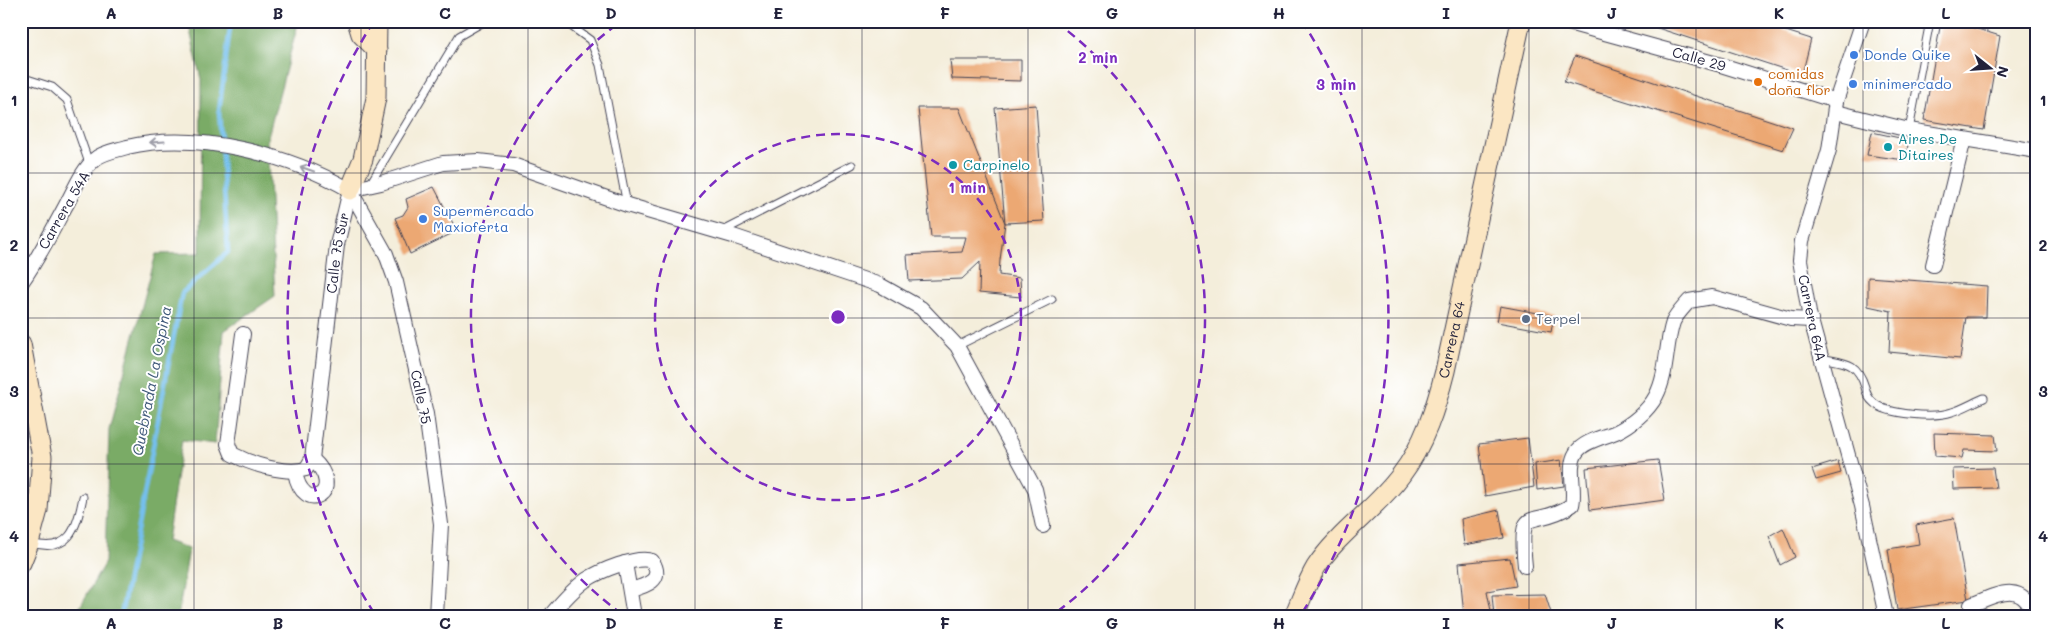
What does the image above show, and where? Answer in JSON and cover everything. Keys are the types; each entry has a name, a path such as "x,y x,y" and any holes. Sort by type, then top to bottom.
{"street":[{"path":"357,21 361,34 377,50"},
{"name":"Calle 75 Sur","path":"312,459 337,246 350,190 363,159 376,98 377,21"},
{"name":"Carrera 64","path":"1294,616 1316,568 1338,540 1401,476 1424,437 1438,398 1445,371 1520,21"},
{"name":"Calle 29","path":"1561,21 1721,65 1909,130 2031,150"},
{"name":"Carrera 64A","path":"1863,21 1836,106 1829,150 1802,241 1800,260 1820,358 1862,506 1886,616"},
{"path":"1933,265 1964,139"},
{"path":"93,162 144,143 206,142 238,148 323,174 350,190 443,163 496,162 530,169 627,205 720,232 880,285 921,308 958,346 1035,488 1043,526"},
{"name":"Carrera 54A","path":"34,264 83,174 93,162"},
{"name":"Calle 75","path":"350,190 386,254 396,282 426,414 441,524 436,616"},
{"path":"21,276 34,264"},
{"path":"21,283 34,264"},
{"path":"1525,566 1522,536 1524,525 1533,518 1562,512 1572,505 1575,494 1573,465 1576,452 1586,444 1618,431 1640,416 1656,397 1664,374 1673,321 1689,301 1712,297 1791,318 1811,320"},
{"path":"243,334 228,444 232,454 243,460 295,472 306,469 312,459 324,472 327,479 326,487 320,494 312,497 304,494 296,482 295,472"},
{"path":"21,344 42,457 38,510 30,543 21,563"},
{"path":"550,616 587,580 625,563 646,558 652,561 657,573 650,583 630,590"},
{"path":"625,563 634,616"},
{"path":"1971,605 2009,591 2017,593 2032,606 2034,616"}],"lane":[{"path":"370,185 459,36 485,21"},
{"path":"1909,130 1930,21"},
{"path":"567,22 590,40 600,65 627,205"},
{"path":"21,77 52,87 67,100 93,162"},
{"path":"720,232 852,164"},
{"path":"958,346 1052,299"},
{"path":"1820,358 1856,368 1867,394 1873,402 1886,410 1932,415 1951,413 1984,398"},
{"path":"30,543 43,547 56,547 71,535 79,518 83,497"}],"green space":[{"path":"188,21 296,21 298,24 267,140 275,296 224,331 215,444 182,440 167,541 189,549 178,616 75,616 105,562 109,429 156,254 200,253 201,80"}],"building":[{"path":"1636,21 1755,21 1811,39 1802,75"},
{"path":"1941,21 1952,21 2000,36 1984,130 1924,120"},
{"path":"1575,56 1793,128 1783,150 1564,82"},
{"path":"950,60 1021,60 1021,81 952,79"},
{"path":"1036,105 1044,221 1005,223 995,108"},
{"name":"Carpinelo","path":"918,108 959,108 1005,223 999,275 1020,278 1021,297 979,293 980,262 962,279 909,281 907,255 962,252 966,237 931,237"},
{"name":"Aires De Ditaires","path":"1872,132 1909,140 1905,160 1867,155"},
{"name":"Supermercado Maxioferta","path":"434,187 457,231 410,254 395,218 403,215 408,207 406,199"},
{"path":"1868,277 1987,286 1986,317 1966,317 1960,359 1889,352 1891,311 1868,306"},
{"name":"Terpel","path":"1500,306 1554,316 1551,332 1497,322"},
{"path":"1934,433 1995,435 1997,451 1964,450 1962,458 1935,456"},
{"path":"1528,438 1534,487 1485,496 1479,444"},
{"path":"1561,460 1564,486 1537,490 1535,464"},
{"path":"1658,460 1665,500 1590,510 1586,468"},
{"path":"1838,461 1841,473 1816,480 1812,469"},
{"path":"1993,468 1996,488 1954,489 1953,469"},
{"path":"1499,510 1504,538 1464,545 1461,519"},
{"path":"1954,518 1968,600 1897,610 1888,549 1919,544 1916,525"},
{"path":"1783,528 1795,557 1780,565 1769,536"},
{"path":"1510,558 1516,586 1487,591 1492,616 1464,616 1459,563"},
{"path":"1545,594 1552,616 1494,616 1492,595"}],"waterway":[{"name":"Quebrada La Ospina","path":"121,616 182,293 228,252 219,111 231,21"}],"place":[{"name":"Donde Quike","path":"1854,55"},
{"name":"comidas doña flor","path":"1758,82"},
{"name":"minimercado","path":"1853,84"},
{"name":"Aires De Ditaires","path":"1888,147"},
{"name":"Carpinelo","path":"953,165"},
{"name":"Supermercado Maxioferta","path":"423,219"},
{"name":"Terpel","path":"1526,319"}]}
